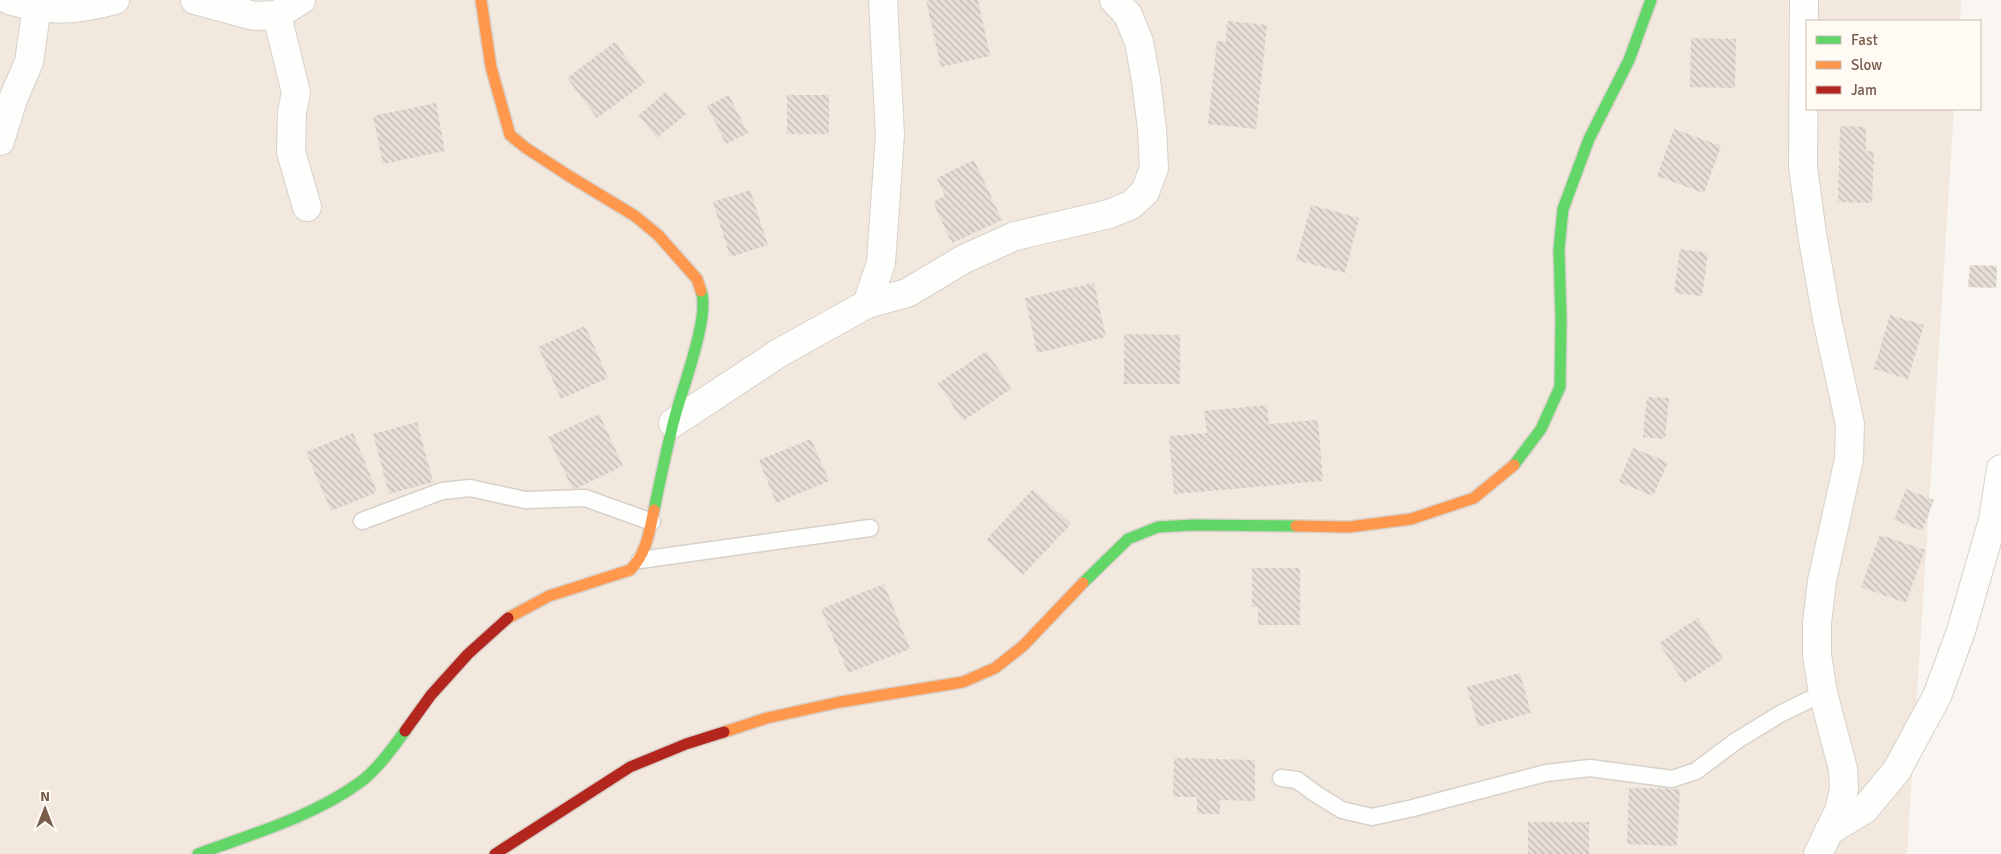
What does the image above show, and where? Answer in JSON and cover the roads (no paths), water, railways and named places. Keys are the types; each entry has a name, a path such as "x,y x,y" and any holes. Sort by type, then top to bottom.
{"street":[{"path":"10,0 54,10 88,7 115,0"},
{"path":"194,0 254,16 277,15 301,0"},
{"path":"198,854 269,828 320,806 360,782 393,748 431,695 468,654 506,619 548,596 630,570 640,560 652,522 673,423 703,318 704,298 697,279 658,235 635,216 569,176 510,135 491,67 481,0"},
{"path":"868,304 881,263 890,144 883,0"},
{"path":"673,423 779,353 868,304 907,294 964,259 1015,236 1109,214 1131,205 1145,192 1154,168 1152,129 1146,80 1139,42 1128,15 1114,0"},
{"path":"495,854 630,767 686,744 767,718 840,702 964,682 996,668 1023,646 1101,564 1128,539 1158,527 1193,525 1349,527 1411,519 1474,498 1512,468 1542,429 1560,387 1559,249 1563,209 1589,139 1629,60 1652,0"},
{"path":"1804,0 1803,166 1812,234 1850,424 1850,459 1822,581 1817,623 1817,655 1823,693 1843,769 1844,790 1839,811 1824,843"},
{"path":"0,142 13,99 29,62 37,6"},
{"path":"277,15 296,93 292,112 291,152 307,207"},
{"path":"1824,843 1865,809 1897,770 1937,696 1961,631 1993,520 2001,469"}],"lane":[{"path":"362,521 442,491 470,488 525,500 586,498 652,522"},
{"path":"640,560 870,528"},
{"path":"1281,778 1297,780 1342,810 1372,817 1546,773 1590,768 1672,779 1696,771 1736,741 1780,714 1823,693"}]}
